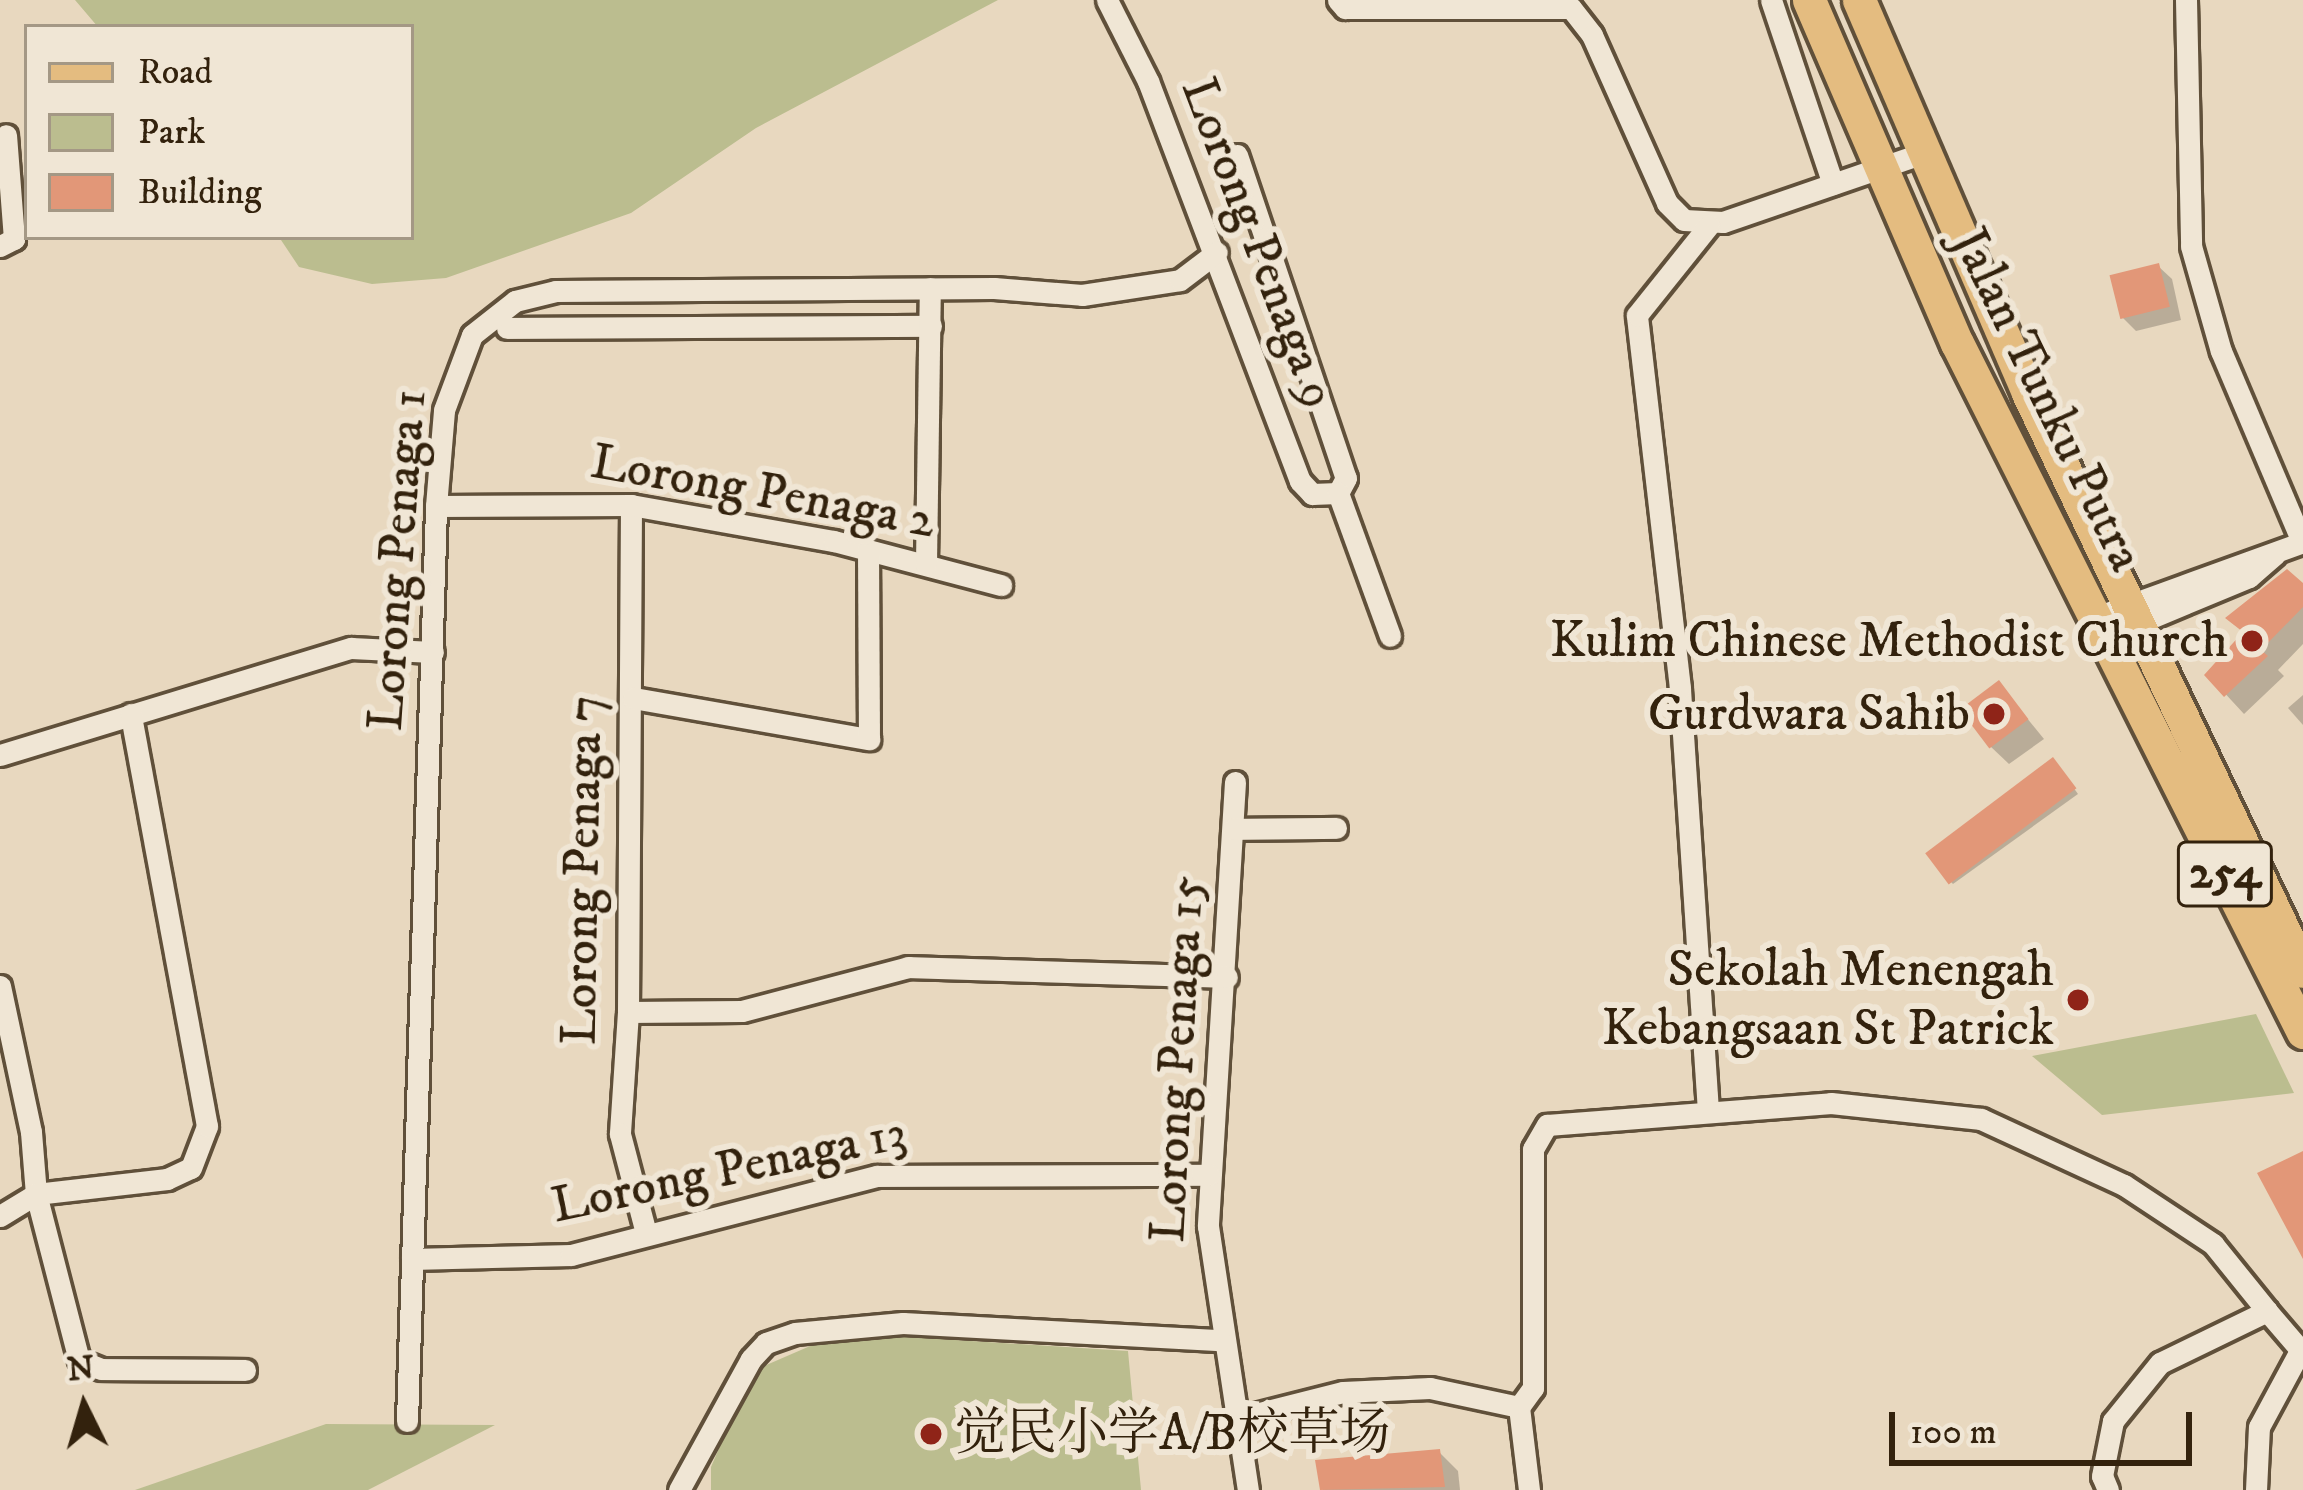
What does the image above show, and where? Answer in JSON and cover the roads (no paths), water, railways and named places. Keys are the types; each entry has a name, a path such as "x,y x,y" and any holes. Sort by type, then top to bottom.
{"main road":[{"name":"Jalan Tunku Putra","path":"1809,0 1957,343 2303,1032"},
{"name":"Jalan Tunku Putra","path":"1858,0 1920,154 2303,971"}],"street":[{"name":"Lorong Penaga 9","path":"1107,0 1216,252 1300,481 1312,494 1342,485"},
{"path":"1338,0 1571,4 1592,35 1667,202 1684,220 1709,225 1920,154"},
{"path":"1771,0 1833,184"},
{"path":"2140,626 2169,599 2249,577 2276,554 2303,542 2221,351 2191,246 2186,0"},
{"path":"4,245 14,238 6,135"},
{"path":"1237,155 1390,636"},
{"path":"1708,1112 1680,688 1636,315 1709,225"},
{"name":"Lorong Penaga 1","path":"407,1421 436,506 456,368 483,321 515,301 598,290 1134,291 1180,280 1216,252"},
{"path":"926,564 930,288"},
{"path":"507,328 931,326"},
{"path":"2280,496 2303,491"},
{"name":"Lorong Penaga 2","path":"436,506 631,505 868,550 1001,585"},
{"name":"Lorong Penaga 7","path":"631,505 628,1012 620,1134 646,1233"},
{"path":"633,698 868,739 868,550"},
{"path":"2114,572 2129,585 2169,599"},
{"path":"2101,627 2159,622 2169,599"},
{"path":"0,755 351,648 433,652"},
{"path":"0,1216 36,1194 167,1179 191,1168 207,1126 131,714"},
{"name":"Lorong Penaga 15","path":"1235,782 1227,977 1209,1174 1221,1340 1240,1418 1247,1490"},
{"path":"1233,829 1336,828"},
{"path":"628,1012 742,1011 908,968 1227,977"},
{"path":"0,986 32,1132 36,1194 84,1366 245,1370"},
{"path":"1529,1490 1520,1407 1533,1388 1533,1149 1542,1129 1831,1103 1981,1119 2124,1185 2213,1244 2301,1352 2259,1427 2256,1490"},
{"name":"Lorong Penaga 13","path":"412,1259 571,1255 877,1176 1209,1174"},
{"path":"2108,1490 2102,1476 2113,1421 2138,1386 2176,1353 2267,1311"},
{"path":"679,1490 751,1359 766,1343 795,1333 903,1323 1221,1340"},
{"path":"1240,1418 1343,1392 1430,1388 1520,1407"}],"place":[{"name":"Kulim Chinese Methodist Church","path":"2252,641"},
{"name":"Gurdwara Sahib","path":"1994,714"},
{"name":"Sekolah Menengah Kebangsaan St Patrick","path":"2078,1000"},
{"name":"觉民小学A/B校草场","path":"931,1434"}]}
